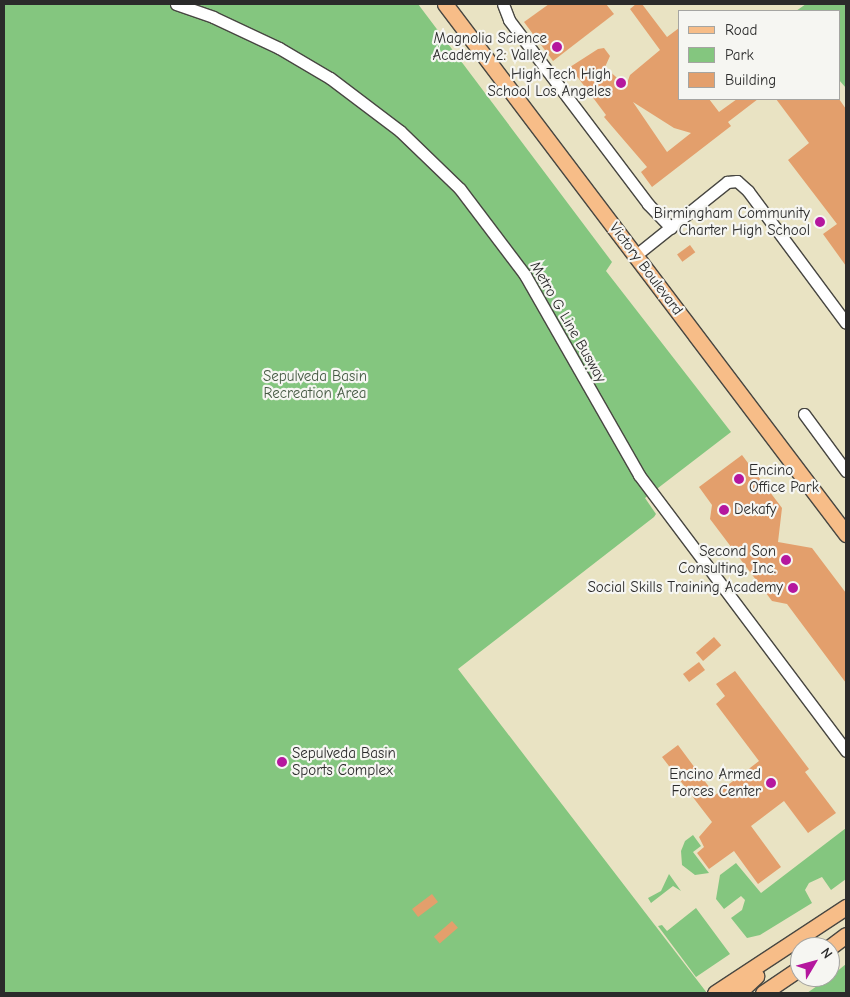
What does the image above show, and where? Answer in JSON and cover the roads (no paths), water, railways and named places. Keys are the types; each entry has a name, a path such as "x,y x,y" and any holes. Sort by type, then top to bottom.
{"main road":[{"name":"Victory Boulevard","path":"445,4 846,534"},
{"path":"715,993 846,907"},
{"path":"763,993 790,975"},
{"path":"738,993 756,976"}],"lane":[{"name":"Metro G Line Busway","path":"176,4 213,17 279,48 330,78 400,131 460,189 525,275 639,475 846,750"},
{"path":"503,4 509,20 648,204 671,228"},
{"path":"636,255 727,182 737,181 753,197 846,323"},
{"path":"804,414 846,471"}],"place":[{"name":"Magnolia Science Academy 2: Valley","path":"557,47"},
{"name":"High Tech High School Los Angeles","path":"621,83"},
{"name":"Birmingham Community Charter High School","path":"820,222"},
{"name":"Encino Office Park","path":"739,479"},
{"name":"Dekafy","path":"724,510"},
{"name":"Second Son Consulting, Inc.","path":"786,560"},
{"name":"Social Skills Training Academy","path":"793,588"},
{"name":"Sepulveda Basin Sports Complex","path":"282,762"},
{"name":"Encino Armed Forces Center","path":"771,783"}],"park label":[{"name":"Sepulveda Basin Recreation Area","path":"315,384"}]}
